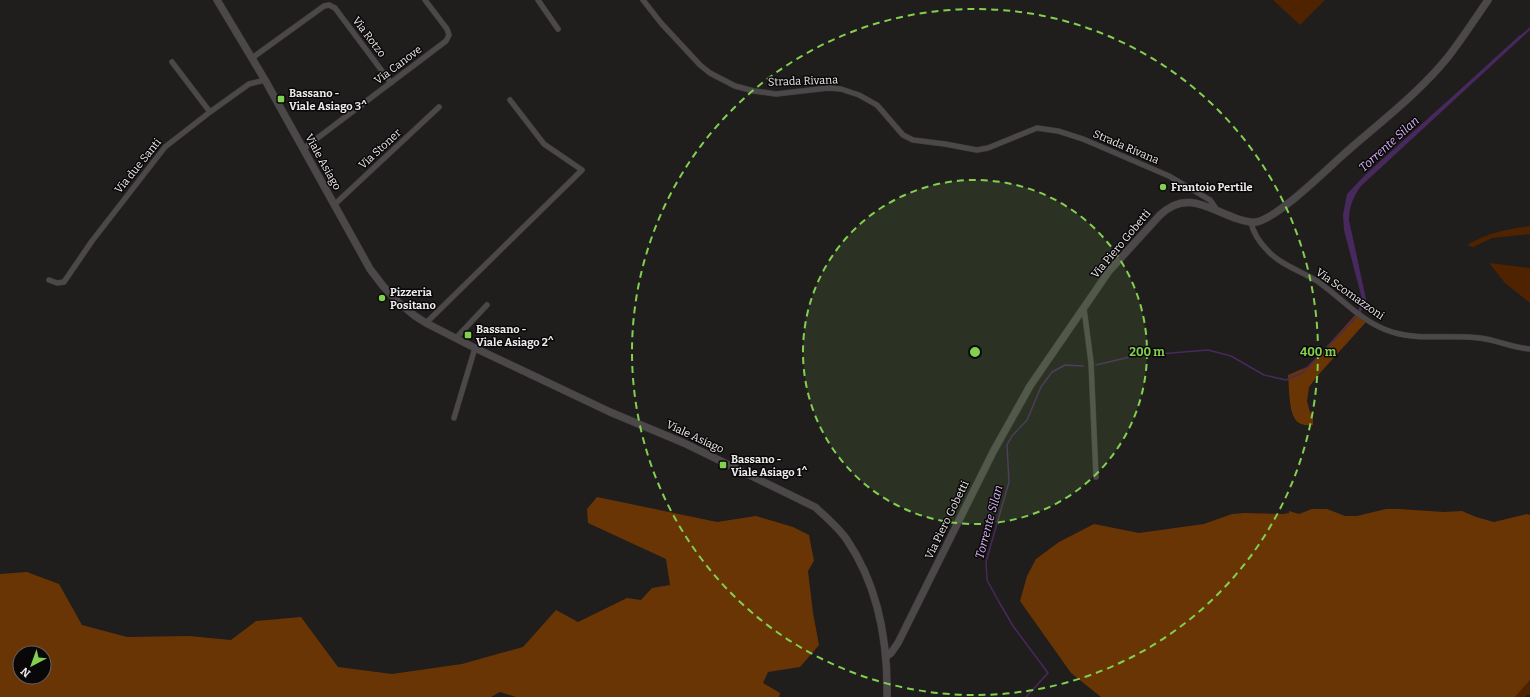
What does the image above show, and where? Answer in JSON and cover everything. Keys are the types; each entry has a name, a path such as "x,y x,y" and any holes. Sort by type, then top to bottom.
{"main road":[{"name":"Viale Asiago","path":"217,0 265,80 370,269 382,286 409,311 426,323 475,348 610,412 684,443 815,508 847,539 872,588 881,622 886,657 886,697"},
{"path":"1251,222 1264,220 1287,204 1426,81 1448,57 1488,0"},
{"name":"Via Piero Gobetti","path":"886,657 891,653 898,642 993,452 1030,386 1109,271 1168,208 1183,202 1205,205 1219,212 1251,222"}],"street":[{"name":"Via Canove","path":"303,149 446,41 449,35 447,29 426,0"},
{"path":"538,0 558,29"},
{"name":"Strada Rivana","path":"643,0 661,23 700,65 710,73 735,86 754,91 776,94 828,88 841,89 860,95 877,104 903,135 913,140 977,150 988,148 1037,128 1058,131 1083,139 1169,176 1210,200 1219,212"},
{"name":"Via Rotzo","path":"252,58 324,6 329,5 335,8 391,83"},
{"path":"172,62 210,112"},
{"name":"Via due Santi","path":"49,280 57,284 64,282 92,241 165,147 249,84 265,80"},
{"path":"426,323 582,170 544,144 510,100"},
{"name":"Via Stoner","path":"334,205 439,108"},
{"name":"Via Scomazzoni","path":"1251,222 1254,233 1268,252 1321,284 1374,326 1402,335 1416,337 1478,338 1521,349 1530,349"},
{"path":"456,338 487,305"},
{"path":"1084,309 1090,362 1096,478"},
{"path":"454,418 475,348"}],"shaded area":[{"path":"1273,0 1325,0 1300,25"},
{"path":"1530,27 1530,30 1361,186 1356,194 1352,202 1349,220 1366,299 1365,305 1360,313 1358,311 1362,299 1344,230 1343,215 1347,194 1365,175"},
{"path":"1530,226 1530,234 1492,238 1473,247 1467,245 1498,232"},
{"path":"1489,263 1530,268 1530,303 1505,283"},
{"path":"1356,314 1366,322 1309,387 1307,401 1313,419 1313,425 1305,425 1297,422 1291,408 1288,375 1309,366"},
{"path":"597,497 717,522 756,516 793,527 809,535 814,561 808,571 813,613 819,645 800,667 768,672 763,683 780,693 779,697 516,697 500,692 491,697 0,697 0,574 27,572 59,584 82,625 127,637 189,636 231,640 256,621 301,617 338,667 392,674 462,664 523,647 556,610 578,622 627,598 641,600 652,588 670,585 666,559 588,523 587,509"},
{"path":"1312,509 1327,509 1345,516 1357,516 1386,509 1444,512 1462,511 1494,522 1527,514 1530,515 1530,680 1515,697 1101,697 1071,673 1020,601 1027,576 1036,559 1059,542 1094,524 1139,533 1204,524 1232,514 1283,514 1289,513 1289,511 1299,514"},
{"path":"1530,680 1530,695 1525,697 1515,697"}],"waterway":[{"name":"Torrente Silan","path":"1461,90 1520,36"},
{"name":"Torrente Silan","path":"1096,365 1134,356 1208,350 1231,356 1264,375 1286,380 1302,373 1356,317"},
{"name":"Torrente Silan","path":"1026,697 1048,673 1013,626 999,602 987,580 986,562 1009,482 1007,445 1012,436 1027,420 1041,387 1052,372 1065,365 1083,366"}],"place":[{"name":"Bassano - Viale Asiago 3^","path":"281,99"},
{"name":"Frantoio Pertile","path":"1163,187"},
{"name":"Pizzeria Positano","path":"382,298"},
{"name":"Bassano - Viale Asiago 2^","path":"468,335"},
{"name":"Bassano - Viale Asiago 1^","path":"723,465"}]}
